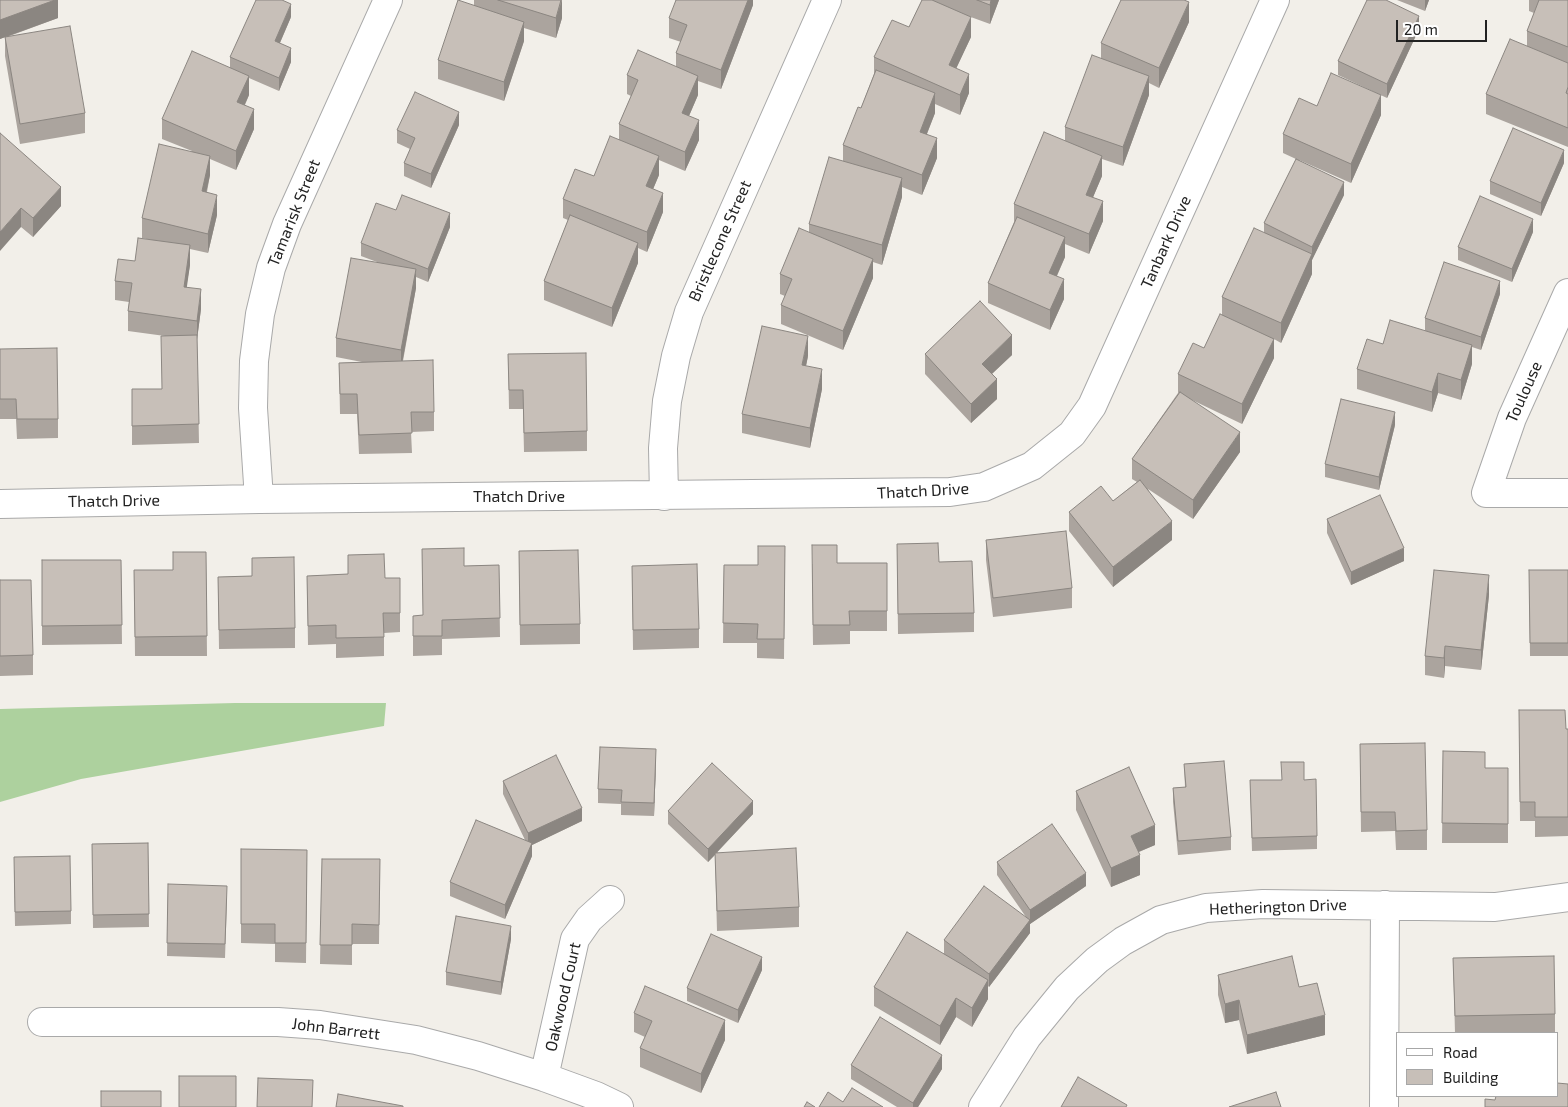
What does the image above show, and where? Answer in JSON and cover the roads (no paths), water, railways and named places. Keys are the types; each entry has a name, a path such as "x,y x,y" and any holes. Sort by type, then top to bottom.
{"street":[{"name":"Tamarisk Street","path":"259,499 253,408 254,361 260,314 271,268 287,224 388,0"},
{"name":"Bristlecone Street","path":"664,496 663,448 667,401 676,356 689,312 827,0"},
{"name":"Tanbark Drive","path":"1032,466 1072,434 1092,406 1275,0"},
{"name":"Toulouse","path":"1568,293 1512,418 1486,493 1568,493"},
{"name":"Thatch Drive","path":"0,504 259,499 950,492 984,487 1032,466"},
{"name":"Hetherington Drive","path":"983,1107 1027,1037 1067,988 1097,960 1124,941 1161,920 1206,908 1263,904 1495,908 1568,897"},
{"name":"Oakwood Court","path":"544,1077 574,939 589,919 610,900"},
{"path":"1384,1106 1385,906"},
{"name":"John Barrett","path":"42,1022 278,1022 320,1025 416,1040 478,1056 544,1077 596,1096 619,1107"}]}
